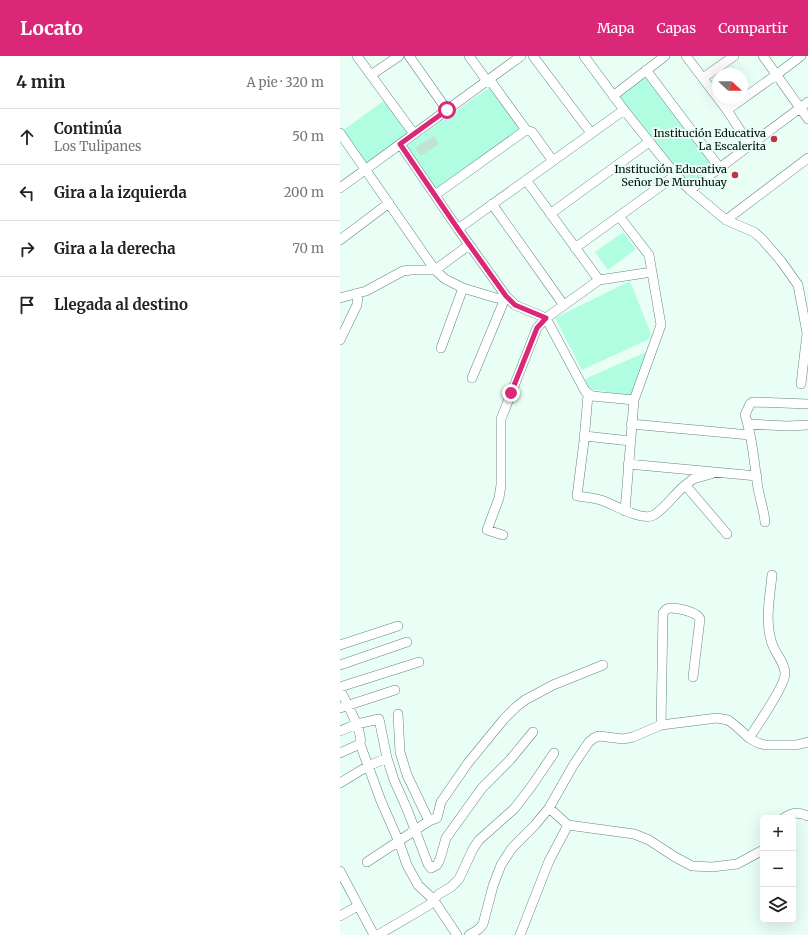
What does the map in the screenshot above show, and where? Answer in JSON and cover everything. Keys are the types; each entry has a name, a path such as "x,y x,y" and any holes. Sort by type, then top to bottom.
{"street":[{"path":"357,56 414,134"},
{"path":"371,74 399,56"},
{"path":"409,56 447,110"},
{"path":"469,56 487,81 492,83 526,130 532,132 553,161"},
{"path":"340,188 521,56"},
{"path":"533,56 591,133"},
{"path":"613,96 665,56"},
{"path":"686,56 727,110 750,144"},
{"path":"703,78 734,56"},
{"path":"763,56 808,119"},
{"path":"727,110 801,56"},
{"path":"590,58 613,96 676,176 690,190 726,220 754,232 762,239 781,261 798,285 805,305 807,333 801,384"},
{"path":"646,70 719,167"},
{"path":"690,190 808,102"},
{"path":"458,229 624,110"},
{"path":"435,195 526,130"},
{"path":"340,133 435,270 445,279 463,288 496,298 503,298 506,296"},
{"path":"550,214 649,142"},
{"path":"400,144 506,296 515,305 546,318 582,388 588,395 634,400"},
{"path":"726,220 808,158"},
{"path":"575,248 676,176"},
{"path":"526,180 599,280"},
{"path":"340,240 389,203"},
{"path":"492,204 563,304"},
{"path":"619,216 649,255 661,325 634,400 625,511"},
{"path":"340,298 358,294 403,271 435,270 469,245"},
{"path":"503,535 487,530 499,498 501,419 537,328 546,318 563,304 599,280 652,272"},
{"path":"441,348 463,288"},
{"path":"340,340 357,305 358,294"},
{"path":"472,378 506,296"},
{"path":"588,395 585,436 577,496 602,500 625,511 653,516 683,486 694,479 715,472"},
{"path":"765,522 765,512 761,500 745,414 750,404 753,402 808,404"},
{"path":"631,424 750,435"},
{"path":"748,424 787,426 808,425"},
{"path":"585,436 630,441"},
{"path":"628,464 757,476"},
{"path":"683,486 687,487 727,534"},
{"path":"749,738 781,686 785,675 782,662 771,641 768,627 772,575"},
{"path":"661,725 663,613 666,609 671,608 694,613 698,615 700,619 692,677"},
{"path":"340,645 398,626"},
{"path":"340,665 407,642"},
{"path":"419,662 340,688 344,707 357,724 361,741 360,744 407,865 418,886 433,899 457,935"},
{"path":"367,862 429,821 437,818 441,802 468,762 516,707 553,684 603,665"},
{"path":"344,707 395,690"},
{"path":"398,714 400,752 407,775 429,821"},
{"path":"469,935 479,929 483,924 492,886 501,865 512,848 535,825 549,808 564,780 589,742 594,738 599,736 623,739 661,725 717,718 728,720 749,738 765,745 796,745 808,742"},
{"path":"340,731 357,724 379,719 387,758 394,780 416,830 428,864 431,868 437,865 446,838 482,788 510,760 533,732"},
{"path":"340,753 360,744"},
{"path":"378,935 428,905 433,899 451,887 459,879 472,849 514,809 531,788 554,753"},
{"path":"340,783 368,766 387,758"},
{"path":"549,808 568,825 634,834 649,840 692,866 712,867 737,864 761,851"},
{"path":"789,815 793,813 800,813 808,816"},
{"path":"520,935 549,861 568,825"},
{"path":"340,871 374,935"},
{"path":"340,916 358,906"}],"green space":[{"path":"645,74 716,168 693,186 669,162 618,96"},
{"path":"490,87 522,130 437,191 405,147"},
{"path":"385,100 410,132 366,163 342,131"},
{"path":"623,232 636,249 608,270 595,252"},
{"path":"630,281 651,334 649,339 582,370 555,318"},
{"path":"646,352 633,396 589,389 585,379"}],"building":[{"path":"434,136 439,144 421,156 415,148"}],"place":[{"name":"Institución Educativa La Escalerita","path":"774,139"},
{"name":"Institución Educativa Señor De Muruhuay","path":"735,175"}],"route":[{"path":"447,110 400,144 500,289 515,305 546,318 537,328 511,393"}]}
